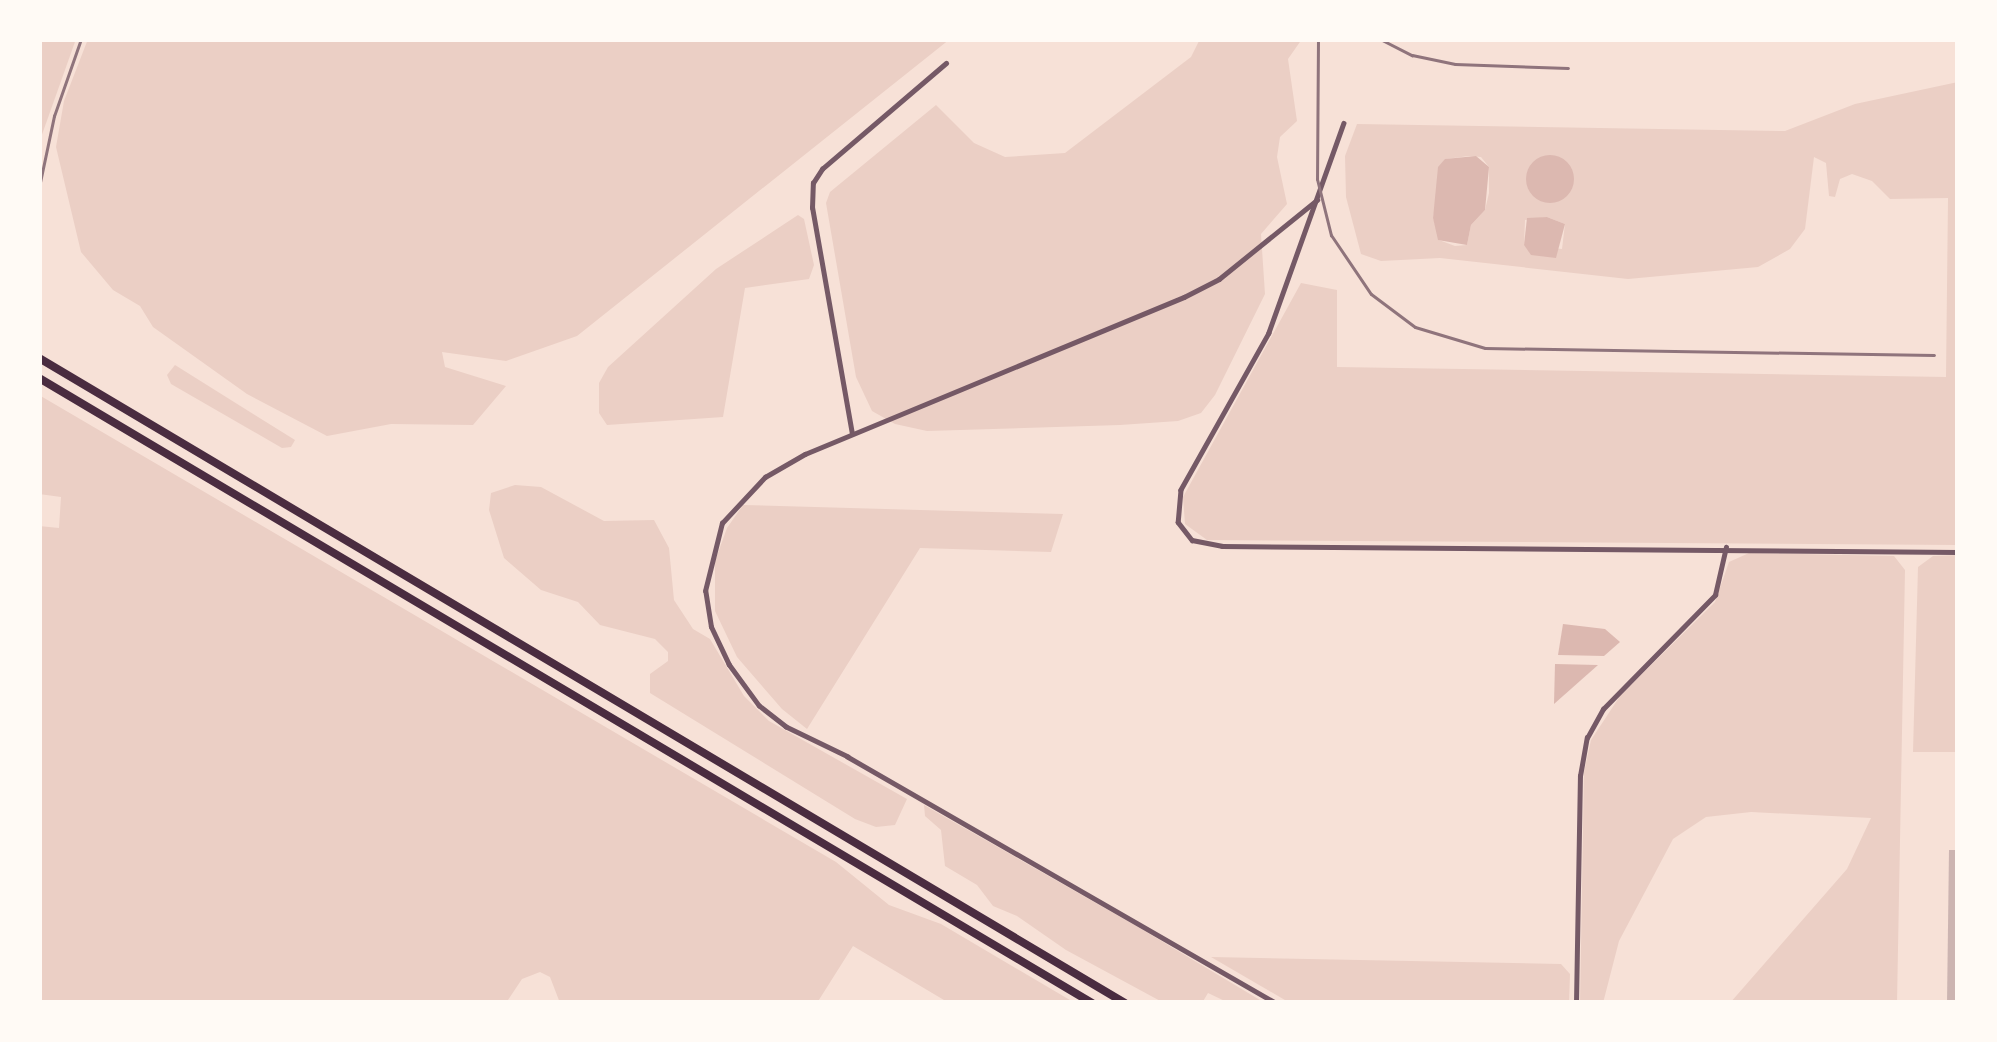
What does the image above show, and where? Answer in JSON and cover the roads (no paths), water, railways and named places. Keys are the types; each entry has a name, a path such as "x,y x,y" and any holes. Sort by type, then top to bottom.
{"highway":[{"path":"39,358 1125,1003"},
{"path":"39,378 1092,1003"}],"street":[{"path":"852,434 812,208 813,183 822,169 946,63"},
{"path":"1344,123 1269,333 1181,490 1178,522 1192,540 1222,546 1958,552"},
{"path":"1275,1003 848,757 786,727 759,706 729,665 711,627 705,591 722,524 765,477 852,434 1184,297 1219,279 1317,200"},
{"path":"1576,1003 1580,776 1587,739 1604,709 1715,595 1726,547"}],"railway":[{"path":"39,187 54,116 81,39"},
{"path":"1318,39 1317,179 1331,235 1371,294 1415,327 1485,348 1934,355"},
{"path":"1380,39 1412,55 1455,64 1568,68"}]}
